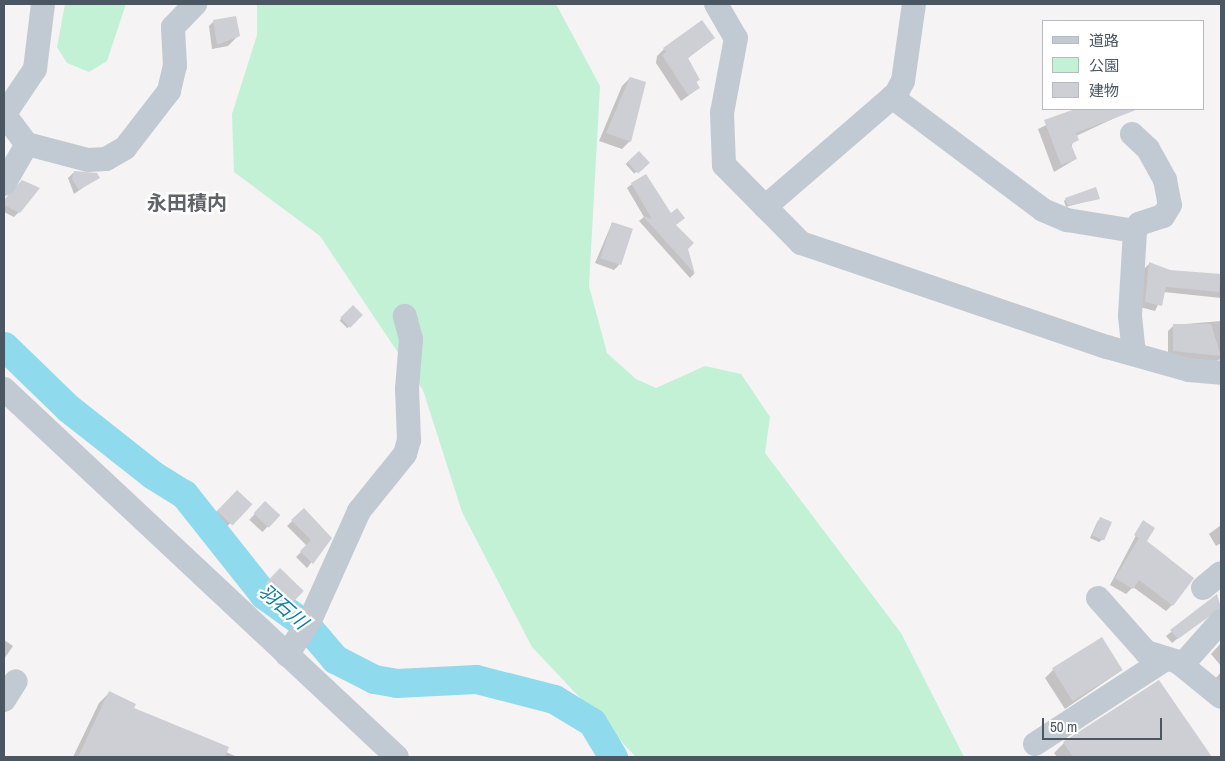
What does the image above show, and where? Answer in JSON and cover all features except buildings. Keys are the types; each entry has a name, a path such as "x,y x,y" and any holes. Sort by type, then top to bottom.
{"street":[{"path":"43,4 35,69 4,114 27,144 88,160 106,159 125,148 169,91 174,66 173,27 195,4"},
{"path":"716,4 736,38 722,113 722,156 730,174 801,243 818,253 1134,353 1189,370 1221,373"},
{"path":"765,207 892,97 903,81 914,4"},
{"path":"892,97 1043,210 1067,220 1135,231"},
{"path":"1132,134 1148,149 1165,180 1170,205 1163,216 1139,224 1135,231 1130,316 1134,353"},
{"path":"4,184 27,144"},
{"path":"287,655 306,627 359,510 395,471 409,440 411,339 405,316"},
{"path":"4,389 397,757"},
{"path":"1098,598 1133,640 1174,662 1221,697"},
{"path":"1035,744 1174,662 1221,621"}],"green space":[{"path":"65,4 126,4 107,61 89,72 67,63 57,47"},
{"path":"257,4 556,4 600,86 589,286 607,353 636,379 656,388 705,366 741,374 770,417 765,453 901,633 964,757 636,757 532,647 462,512 423,390 320,236 234,172 232,114 257,35"}],"waterway":[{"name":"羽石川","path":"4,346 68,408 153,475 184,494 264,595 306,625 335,659 374,679 396,683 476,679 554,699 592,722 613,757"}],"district":[{"name":"永田積内","path":"187,202"}]}
